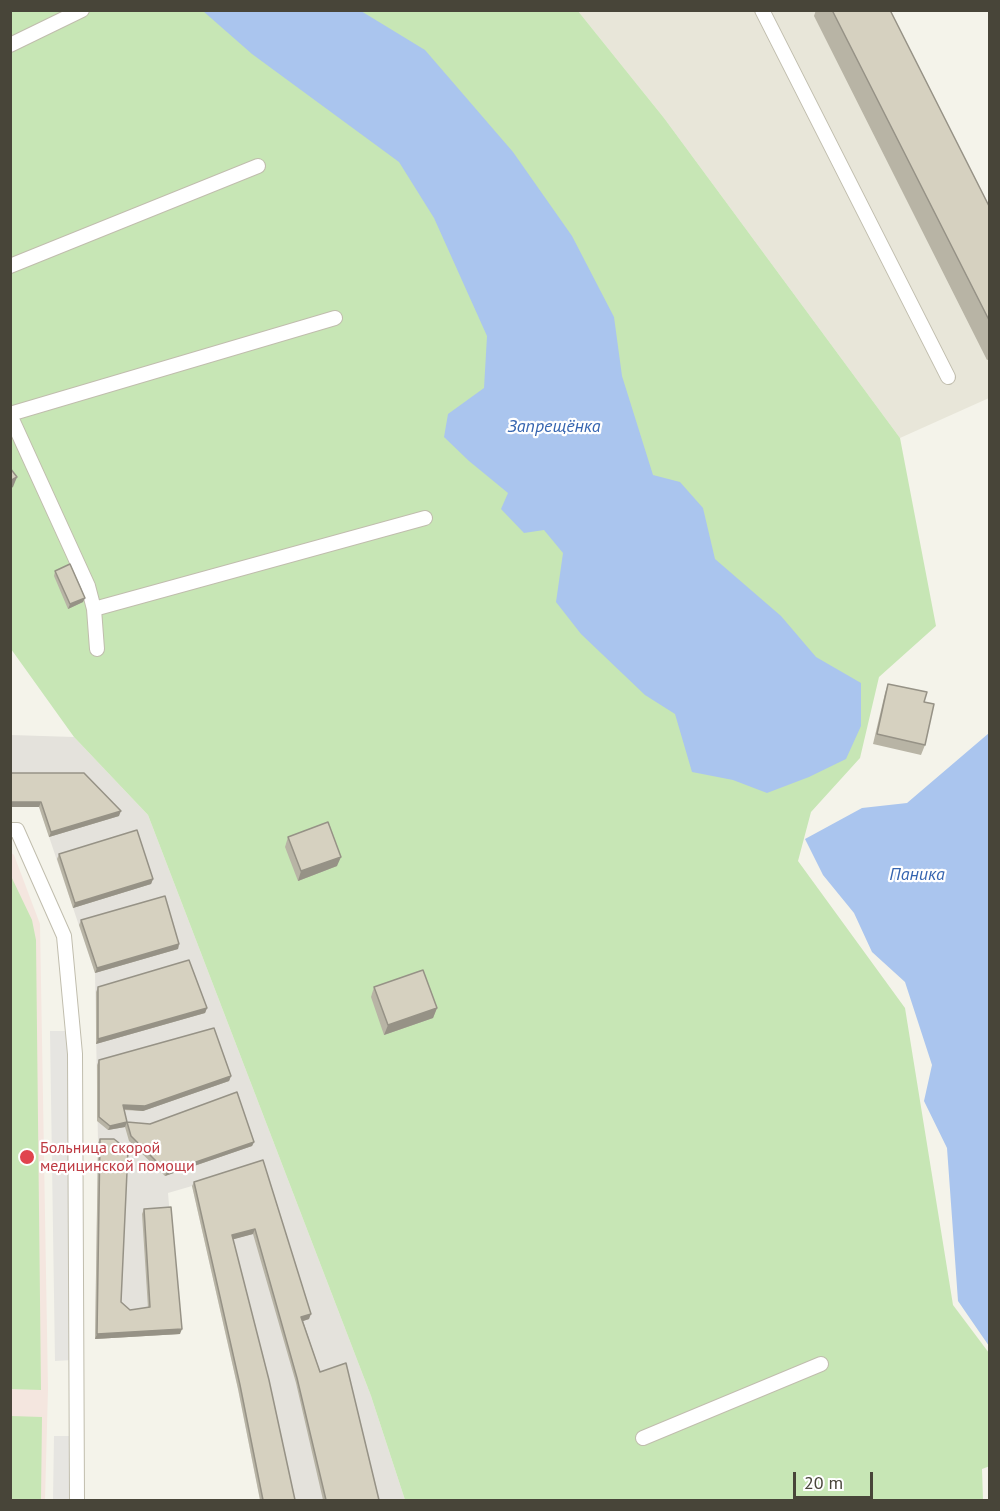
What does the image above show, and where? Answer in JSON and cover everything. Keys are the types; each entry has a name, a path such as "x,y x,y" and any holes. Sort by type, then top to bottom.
{"lane":[{"path":"10,45 82,10"},
{"path":"762,10 948,377"},
{"path":"10,266 258,166"},
{"path":"97,649 94,609 88,586 10,415 335,318"},
{"path":"94,609 425,518"},
{"path":"10,830 17,830 64,936 75,1054 77,1500"},
{"path":"643,1438 821,1364"}],"shaded area":[{"path":"578,11 884,11 989,213 989,398 900,438 664,118"},
{"path":"11,735 74,737 148,815 371,1396 405,1500 260,1500 238,1389 192,1186 168,1193 180,1334 95,1339 98,1143 95,973 39,807 11,807"},
{"name":"Больница скорой медицинской помощи","path":"10,852 14,855 40,924 48,1389 45,1500 11,1500"},
{"path":"50,1031 70,1031 73,1360 55,1361"},
{"path":"54,1436 76,1436 76,1500 53,1500"}],"green space":[{"path":"10,11 578,11 664,118 900,438 936,626 879,677 860,758 811,812 798,861 905,1008 953,1305 989,1353 990,1466 982,1469 983,1500 405,1500 371,1396 148,815 74,737 11,649"},
{"name":"Больница скорой медицинской помощи","path":"10,874 32,920 36,940 41,1390 11,1389"},
{"path":"11,1416 42,1417 41,1500 11,1500"}],"water":[{"name":"Запрещёнка","path":"203,11 361,11 425,50 513,152 572,236 614,317 622,376 653,475 680,482 703,508 715,559 781,616 816,657 861,683 861,726 846,759 809,777 767,793 733,780 692,772 675,714 645,695 581,634 556,602 563,553 544,530 524,533 501,509 508,493 444,437 448,414 484,388 487,336 434,218 399,162 252,54"},
{"name":"Паника","path":"989,733 989,1346 958,1301 947,1148 924,1101 932,1065 905,982 872,952 854,913 823,875 805,839 862,808 907,803"}],"building":[{"path":"832,10 890,10 990,208 990,322"},
{"path":"10,468 17,477 10,481"},
{"path":"70,564 85,598 70,604 55,571"},
{"path":"888,684 927,692 924,702 934,704 925,745 877,734"},
{"path":"10,773 84,773 121,811 51,832 41,802 10,802"},
{"path":"328,822 341,857 301,871 288,837"},
{"path":"137,830 153,879 75,903 59,854"},
{"path":"165,896 179,944 97,968 81,920"},
{"path":"189,960 207,1008 98,1039 98,987"},
{"path":"423,970 437,1008 388,1025 374,987"},
{"path":"214,1028 231,1076 145,1106 123,1105 127,1122 110,1126 99,1117 99,1060"},
{"path":"237,1092 254,1142 167,1172 131,1136 127,1122 150,1124"},
{"path":"100,1139 114,1139 128,1150 121,1302 130,1310 150,1307 144,1209 171,1207 182,1329 97,1334"},
{"path":"263,1160 311,1314 301,1317 320,1372 346,1363 379,1500 326,1500 297,1378 255,1229 232,1235 269,1380 295,1500 263,1500 240,1385 194,1182"}],"place":[{"name":"Больница скорой медицинской помощи","path":"27,1157"}]}
